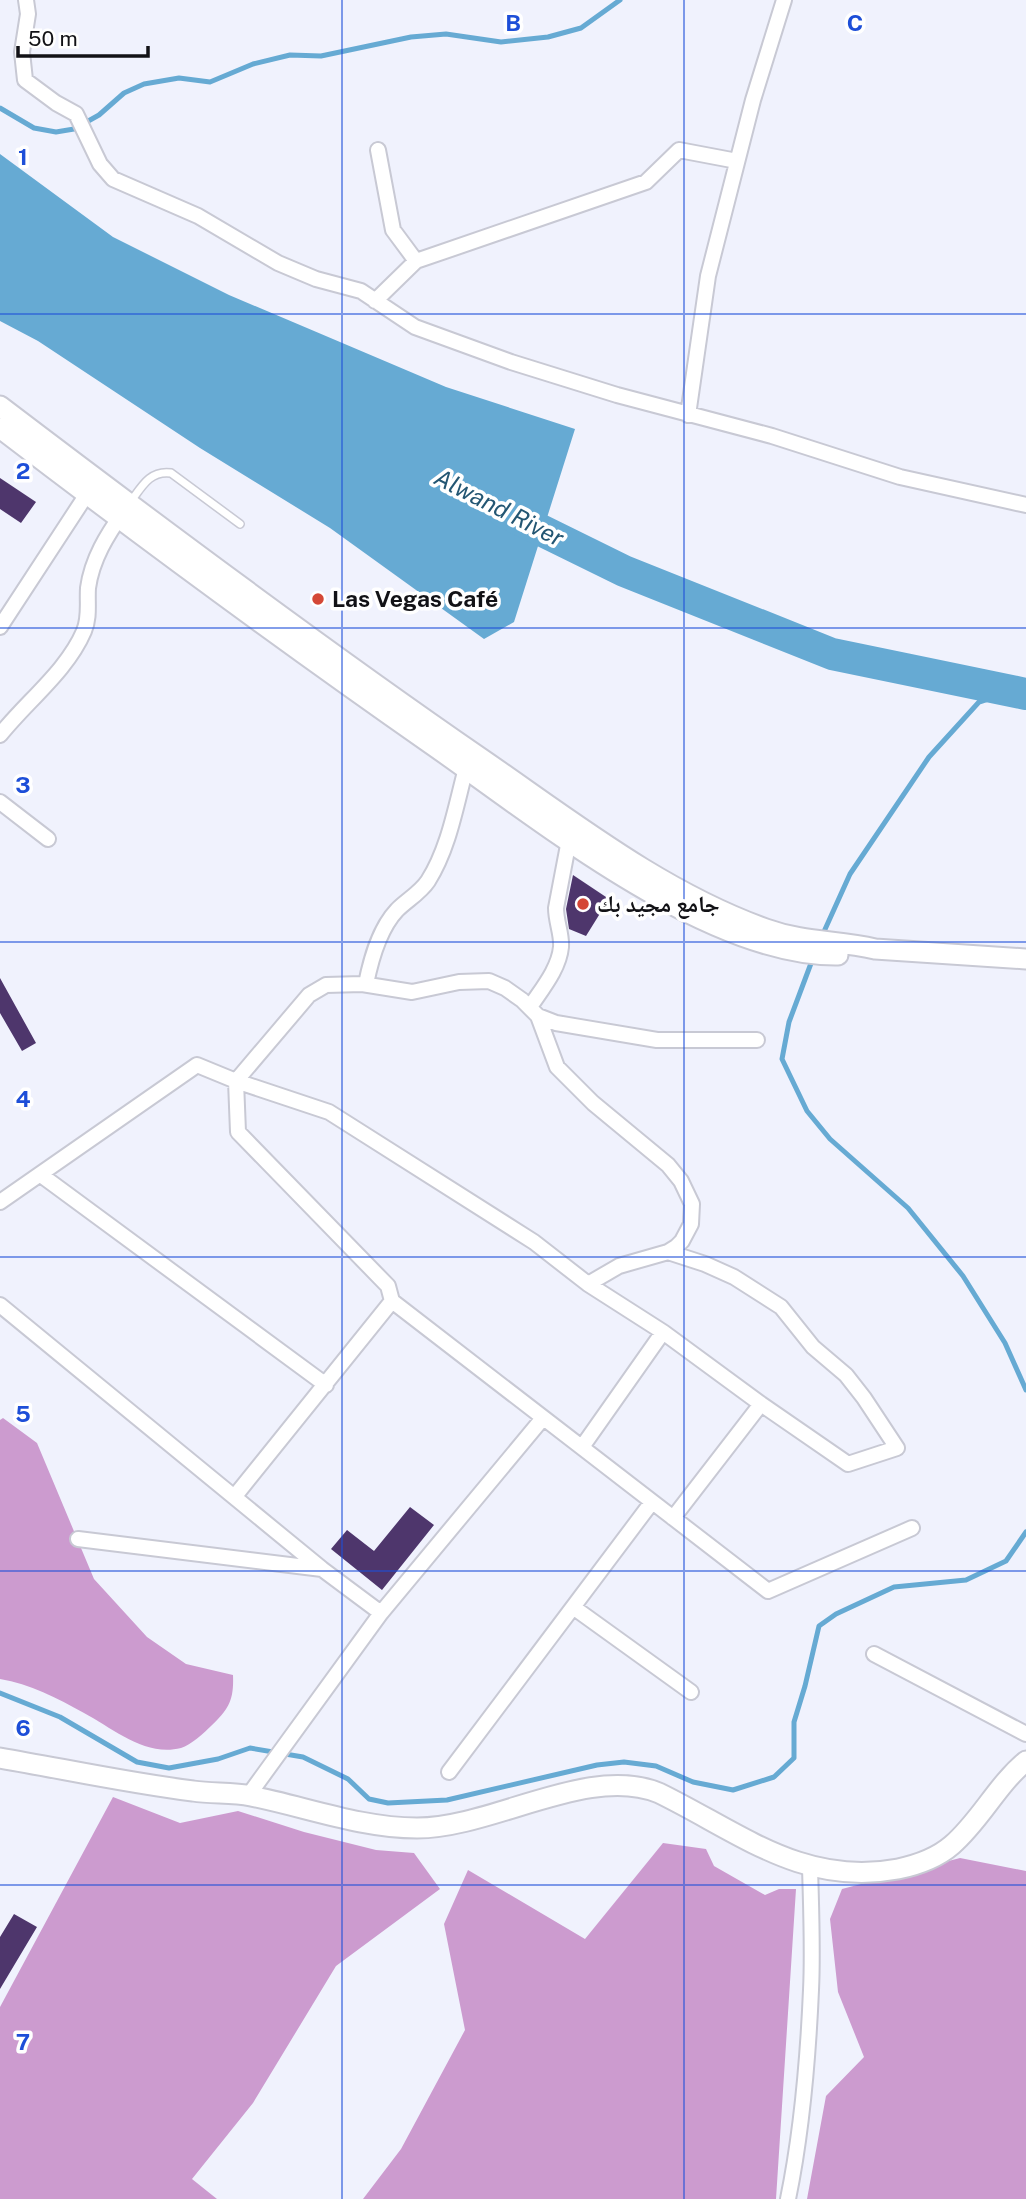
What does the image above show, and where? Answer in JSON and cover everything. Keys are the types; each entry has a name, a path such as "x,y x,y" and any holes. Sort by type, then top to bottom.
{"main road":[{"path":"0,406 91,487"},
{"path":"0,428 91,487 612,848 702,902 766,929 809,955 834,949 854,954 875,949 1026,959"},
{"path":"124,511 337,678 569,840 632,881 696,916 762,944 788,944"},
{"path":"0,1758 194,1792 248,1796 390,1827 450,1826 561,1795 627,1784 643,1786 766,1850 797,1863 842,1871 883,1872 932,1858 959,1838 1003,1784 1026,1761"}],"street":[{"path":"26,0 28,13 22,52 24,80 76,114 100,164 113,179 198,216 278,264 361,291 415,327 524,366 688,415 772,436 900,477 1026,505"},
{"path":"688,415 708,276 737,161 784,0"},
{"path":"378,150 393,230 416,261"},
{"path":"376,301 416,261 646,182 679,150 737,161"},
{"path":"0,628 91,487"},
{"path":"0,735 77,645 88,618 88,589 94,563 124,511"},
{"path":"366,984 372,957 390,919 423,887 434,869 449,832 466,768"},
{"path":"0,802 48,839"},
{"path":"569,840 556,908 560,953 534,1011 557,1067 593,1103 668,1165 681,1181 692,1205 691,1224 682,1241 668,1252 619,1266 588,1284"},
{"path":"757,1040 657,1040 556,1023 534,1011 505,988 489,981 459,982 412,992 366,984 326,985 316,989 236,1081 238,1132 388,1286 392,1301 768,1591 912,1528"},
{"path":"0,1202 197,1065 329,1112 526,1237 588,1284 663,1332 848,1464 897,1448 846,1375 813,1347 781,1307 734,1277 668,1252"},
{"path":"41,1175 326,1385"},
{"path":"235,1496 392,1301"},
{"path":"0,1305 322,1569 381,1613"},
{"path":"582,1447 663,1332"},
{"path":"673,1518 761,1404"},
{"path":"248,1796 381,1613 543,1418"},
{"path":"449,1772 652,1502"},
{"path":"78,1539 322,1569"},
{"path":"573,1607 691,1692"},
{"path":"874,1654 1026,1734"},
{"path":"789,2199 797,2153 812,1988 810,1866"}],"lane":[{"path":"124,511 154,474 171,473 240,524"}],"shaded area":[{"path":"3,1418 37,1443 94,1579 147,1637 186,1664 233,1675 233,1691 226,1709 208,1729 189,1744 168,1750 142,1745 53,1697 22,1684 0,1679 0,1420"},
{"path":"113,1797 180,1823 238,1811 304,1832 376,1850 414,1853 440,1889 336,1966 253,2103 192,2179 217,2199 0,2199 0,2007"},
{"path":"663,1843 706,1849 714,1866 765,1895 779,1889 796,1889 776,2199 363,2199 401,2149 465,2030 444,1924 468,1870 585,1939"},
{"path":"960,1858 1026,1871 1026,2199 807,2199 826,2096 864,2057 838,1992 830,1919 842,1889"}],"water":[{"path":"0,154 113,237 229,295 446,387 575,429 514,622 484,639 330,528 200,448 38,341 0,321"}],"building":[{"path":"0,478 36,502 21,523 0,509"},
{"name":"جامع مجيد بك","path":"573,875 609,899 586,936 569,929 566,909"},
{"path":"0,978 36,1043 22,1051 0,1013"},
{"path":"410,1507 434,1525 382,1590 331,1549 347,1530 374,1551"},
{"path":"14,1914 37,1927 0,1989 0,1937"}],"waterway":[{"path":"0,108 34,128 56,132 74,129 99,115 124,93 144,84 179,78 210,82 253,64 290,55 321,56 411,37 446,34 501,42 548,37 581,28 620,0"},
{"name":"Alwand River","path":"504,512 624,571 832,654 1026,694"},
{"path":"822,936 850,874 929,757 979,702 1013,691"},
{"path":"813,958 789,1022 782,1059 807,1111 830,1139 908,1208 963,1276 1005,1343 1026,1390"},
{"path":"0,1693 60,1717 137,1762 169,1768 218,1759 250,1748 303,1757 348,1779 369,1799 388,1803 447,1800 597,1765 624,1762 656,1766 693,1782 733,1790 774,1777 794,1758 794,1722 819,1626 836,1614 894,1587 966,1580 1006,1561 1026,1532"}],"place":[{"name":"Las Vegas Café","path":"318,599"},
{"name":"جامع مجيد بك","path":"583,904"}]}
